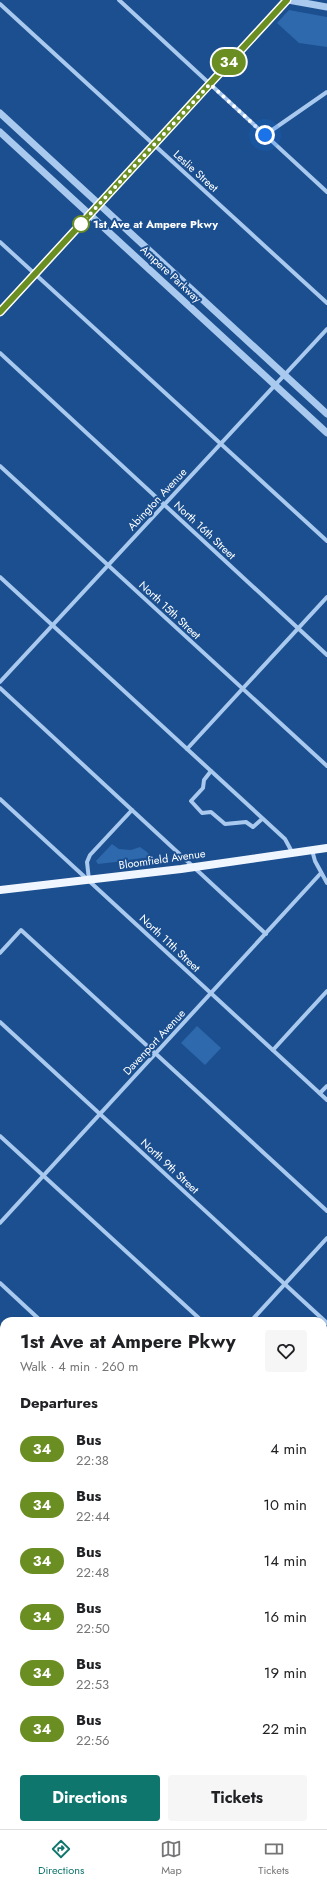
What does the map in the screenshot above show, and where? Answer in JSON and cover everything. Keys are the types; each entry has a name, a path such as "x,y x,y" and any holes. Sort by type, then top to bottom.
{"main road":[{"name":"Bloomfield Avenue","path":"0,890 194,867 327,848"}],"street":[{"path":"119,0 326,190"},
{"path":"0,312 287,0 327,7"},
{"name":"Leslie Street","path":"0,4 327,303"},
{"path":"265,135 327,92"},
{"name":"Ampere Parkway","path":"0,113 327,414"},
{"name":"Ampere Parkway","path":"0,132 327,433"},
{"path":"0,242 327,541"},
{"name":"Abington Avenue","path":"0,682 327,329"},
{"name":"North 16th Street","path":"0,353 327,655"},
{"name":"North 15th Street","path":"0,466 327,766"},
{"path":"0,577 285,840 292,852"},
{"path":"187,749 327,597"},
{"path":"0,688 266,934"},
{"path":"211,771 204,780 202,788 191,801 202,813 211,812 225,824 246,822 253,827 262,819"},
{"name":"North 11th Street","path":"0,799 327,1100"},
{"path":"89,880 87,862 90,855 132,810"},
{"path":"312,850 314,861 327,883"},
{"name":"Davenport Avenue","path":"0,1223 321,873"},
{"path":"0,953 21,930 327,1211"},
{"path":"273,1050 327,991"},
{"name":"North 9th Street","path":"0,1022 321,1317"},
{"path":"320,1093 327,1086"},
{"path":"0,1136 198,1317"},
{"path":"255,1317 327,1238"},
{"path":"0,1283 37,1317"}],"shaded area":[{"path":"289,10 327,17 327,47 299,43 277,23"},
{"path":"112,844 119,849 131,850 140,847 151,857 128,860 128,858 124,858 124,861 98,864 96,861"},
{"path":"197,1026 221,1048 205,1065 181,1043"}],"bus line":[{"name":"34","path":"0,312 287,0"}],"place":[{"name":"1st Ave at Ampere Pkwy","path":"81,224"}],"route":[{"path":"81,224 210,84 265,135"}]}
